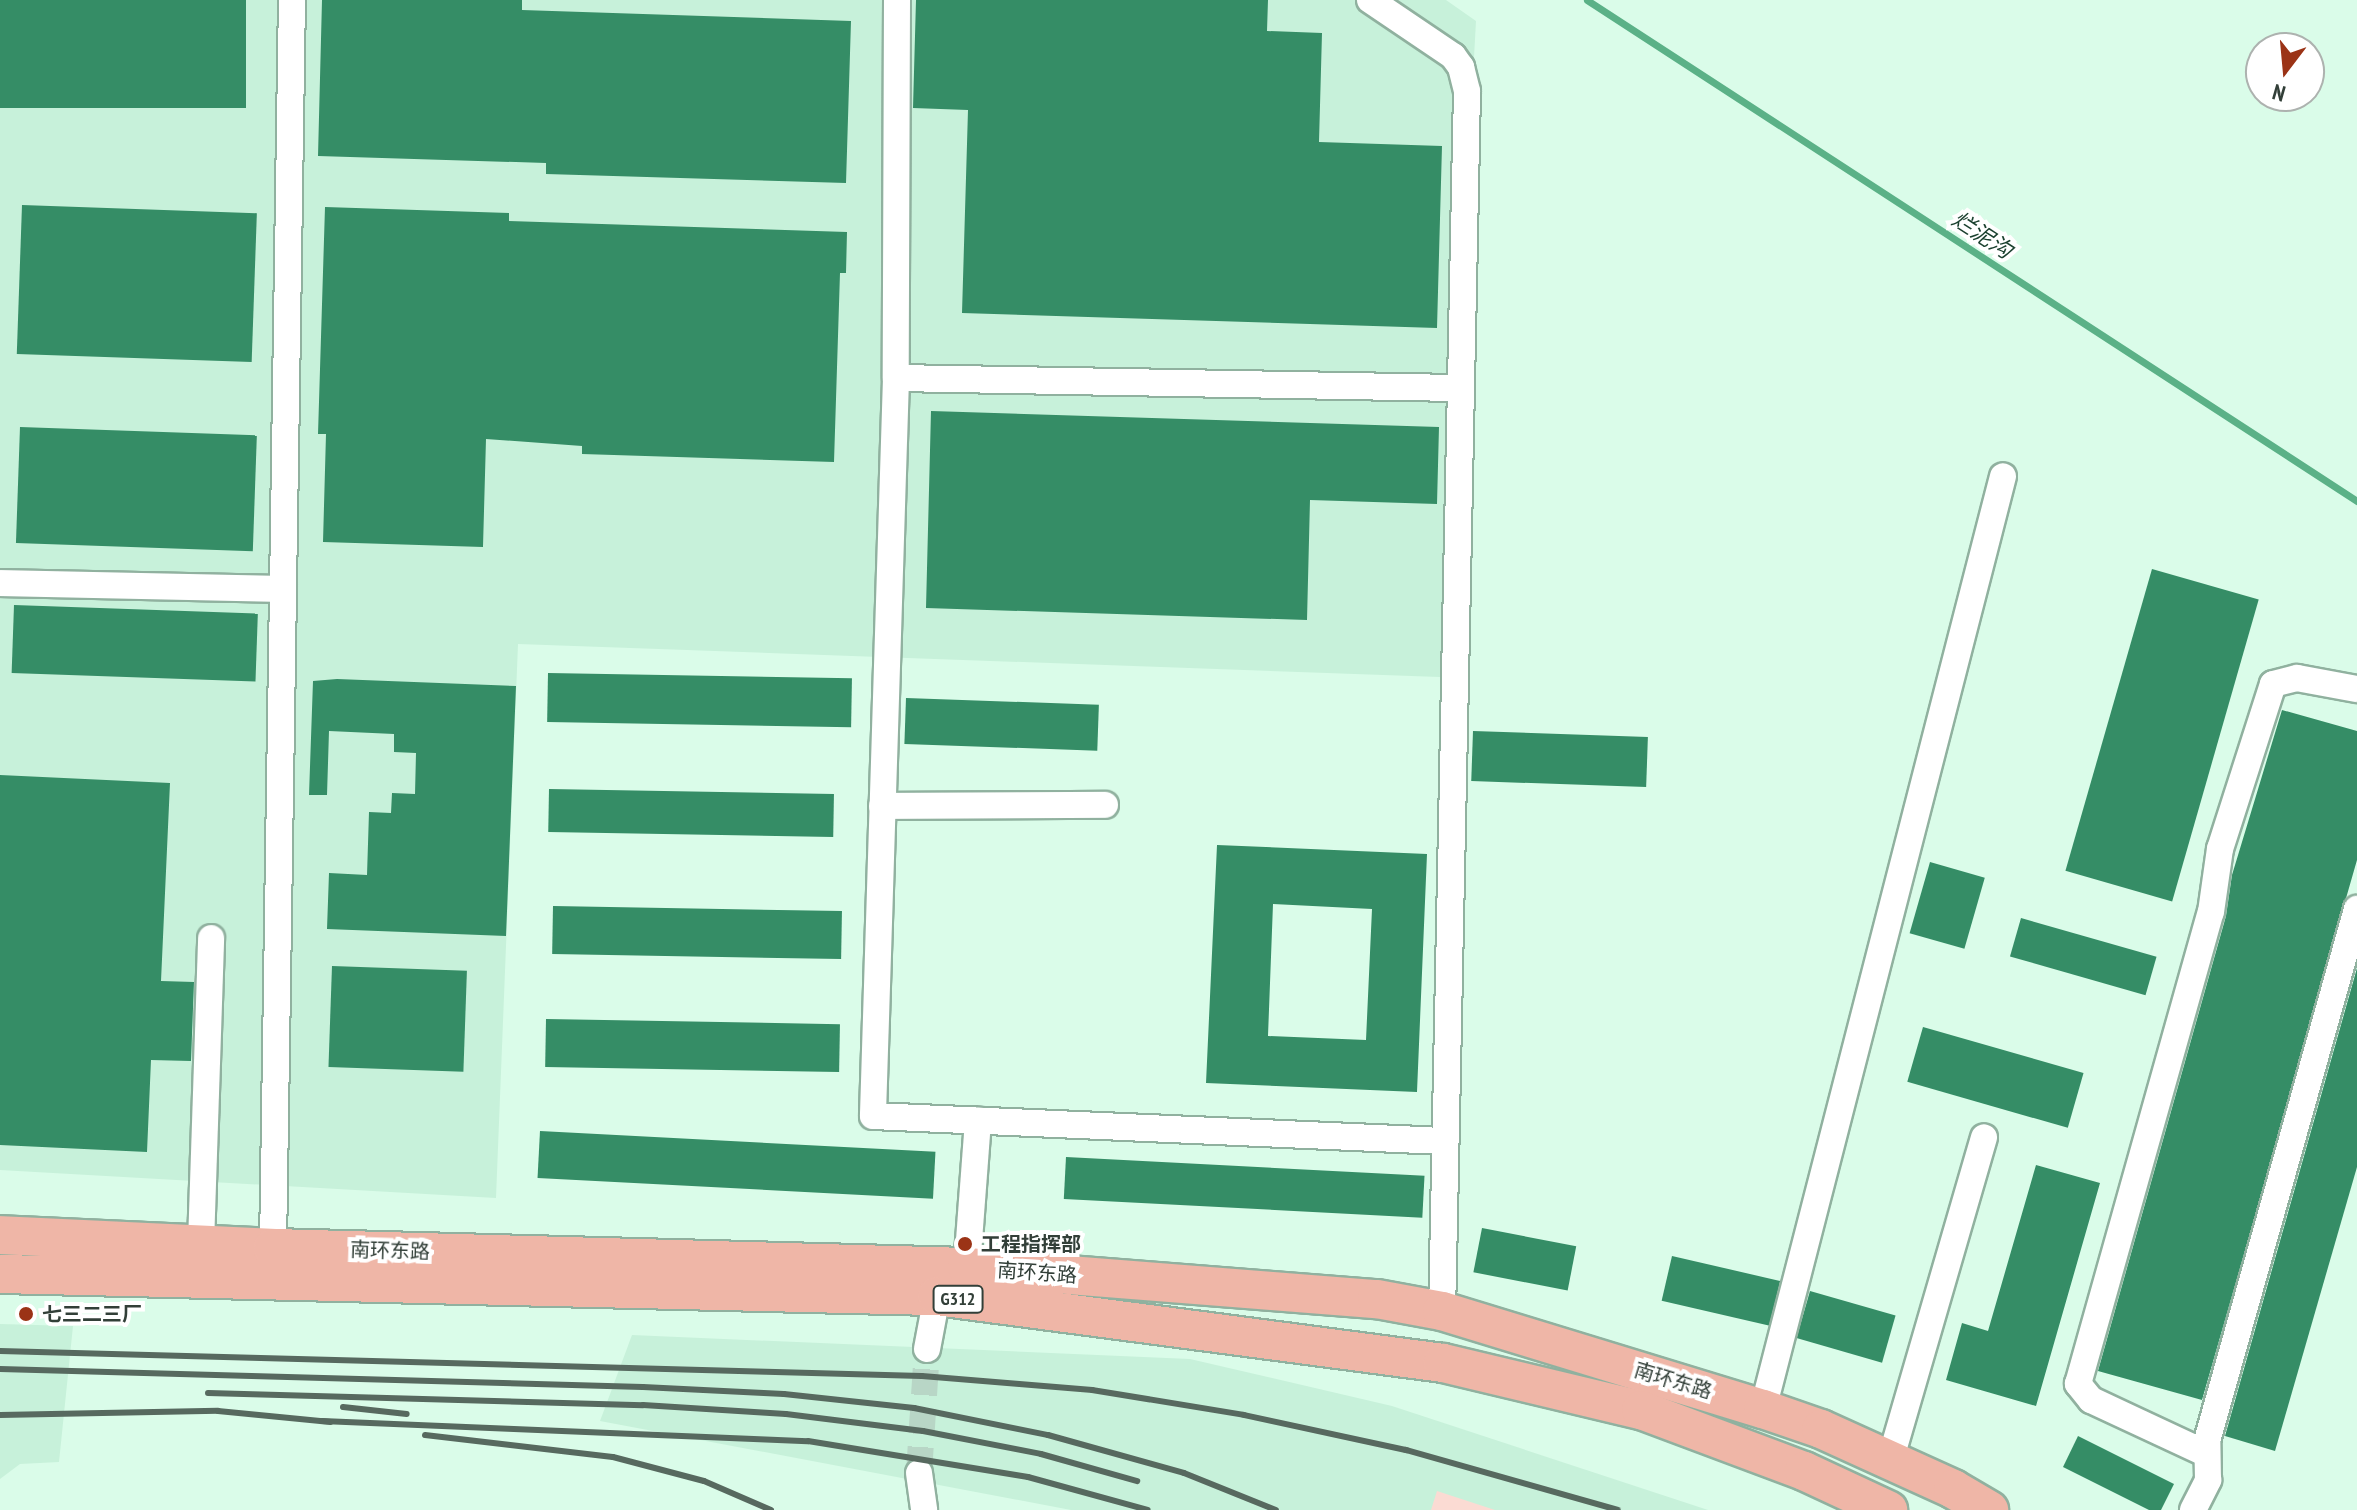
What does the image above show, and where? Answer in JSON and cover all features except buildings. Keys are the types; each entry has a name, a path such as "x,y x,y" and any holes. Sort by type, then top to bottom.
{"highway":[{"name":"南环东路","path":"0,1235 273,1248 967,1267 1377,1299 1442,1311 1763,1409 1821,1429 1989,1510"},
{"name":"南环东路","path":"0,1274 937,1296 1443,1363 1641,1410 1804,1471 1888,1510"}],"street":[{"path":"273,1248 292,0"},
{"path":"897,0 896,378 873,1116 1444,1141"},
{"path":"1370,0 1453,56 1466,79 1442,1311"},
{"path":"896,378 1460,388"},
{"path":"1763,1409 2003,476"},
{"path":"0,583 283,589"},
{"path":"2207,1454 2091,1400 2078,1384 2211,912 2220,849 2273,684 2297,678 2357,689"},
{"path":"882,806 1105,805"},
{"path":"2193,1510 2208,1480 2207,1441 2357,909"},
{"path":"201,1244 211,938"},
{"path":"967,1267 978,1120"},
{"path":"1890,1461 1984,1137"},
{"path":"927,1349 937,1296"},
{"path":"919,1473 924,1510"}],"shaded area":[{"path":"0,0 1446,0 1476,21 1440,677 518,644 496,1198 0,1170"},
{"path":"0,1324 73,1326 59,1462 20,1464 0,1479"},
{"path":"632,1335 1190,1359 1392,1406 1708,1510 1071,1510 600,1421"},
{"path":"1437,1491 1495,1510 1431,1510"}],"waterway":[{"name":"烂泥沟","path":"1587,0 2357,501"}],"tunnel":[{"path":"919,1473 927,1349"}],"railway":[{"path":"0,1351 922,1376 1092,1390 1244,1415 1406,1450 1618,1510"},
{"path":"0,1369 643,1387 784,1394 914,1408 1048,1435 1184,1473 1276,1510"},
{"path":"208,1393 643,1405 786,1414 923,1431 1041,1454 1137,1481"},
{"path":"343,1407 407,1414"},
{"path":"0,1415 218,1411 330,1422"},
{"path":"322,1421 808,1441 1028,1477 1148,1510"},
{"path":"425,1435 613,1457 704,1481 771,1510"}],"place":[{"name":"工程指挥部","path":"965,1244"},
{"name":"七三二三厂","path":"26,1314"}]}
